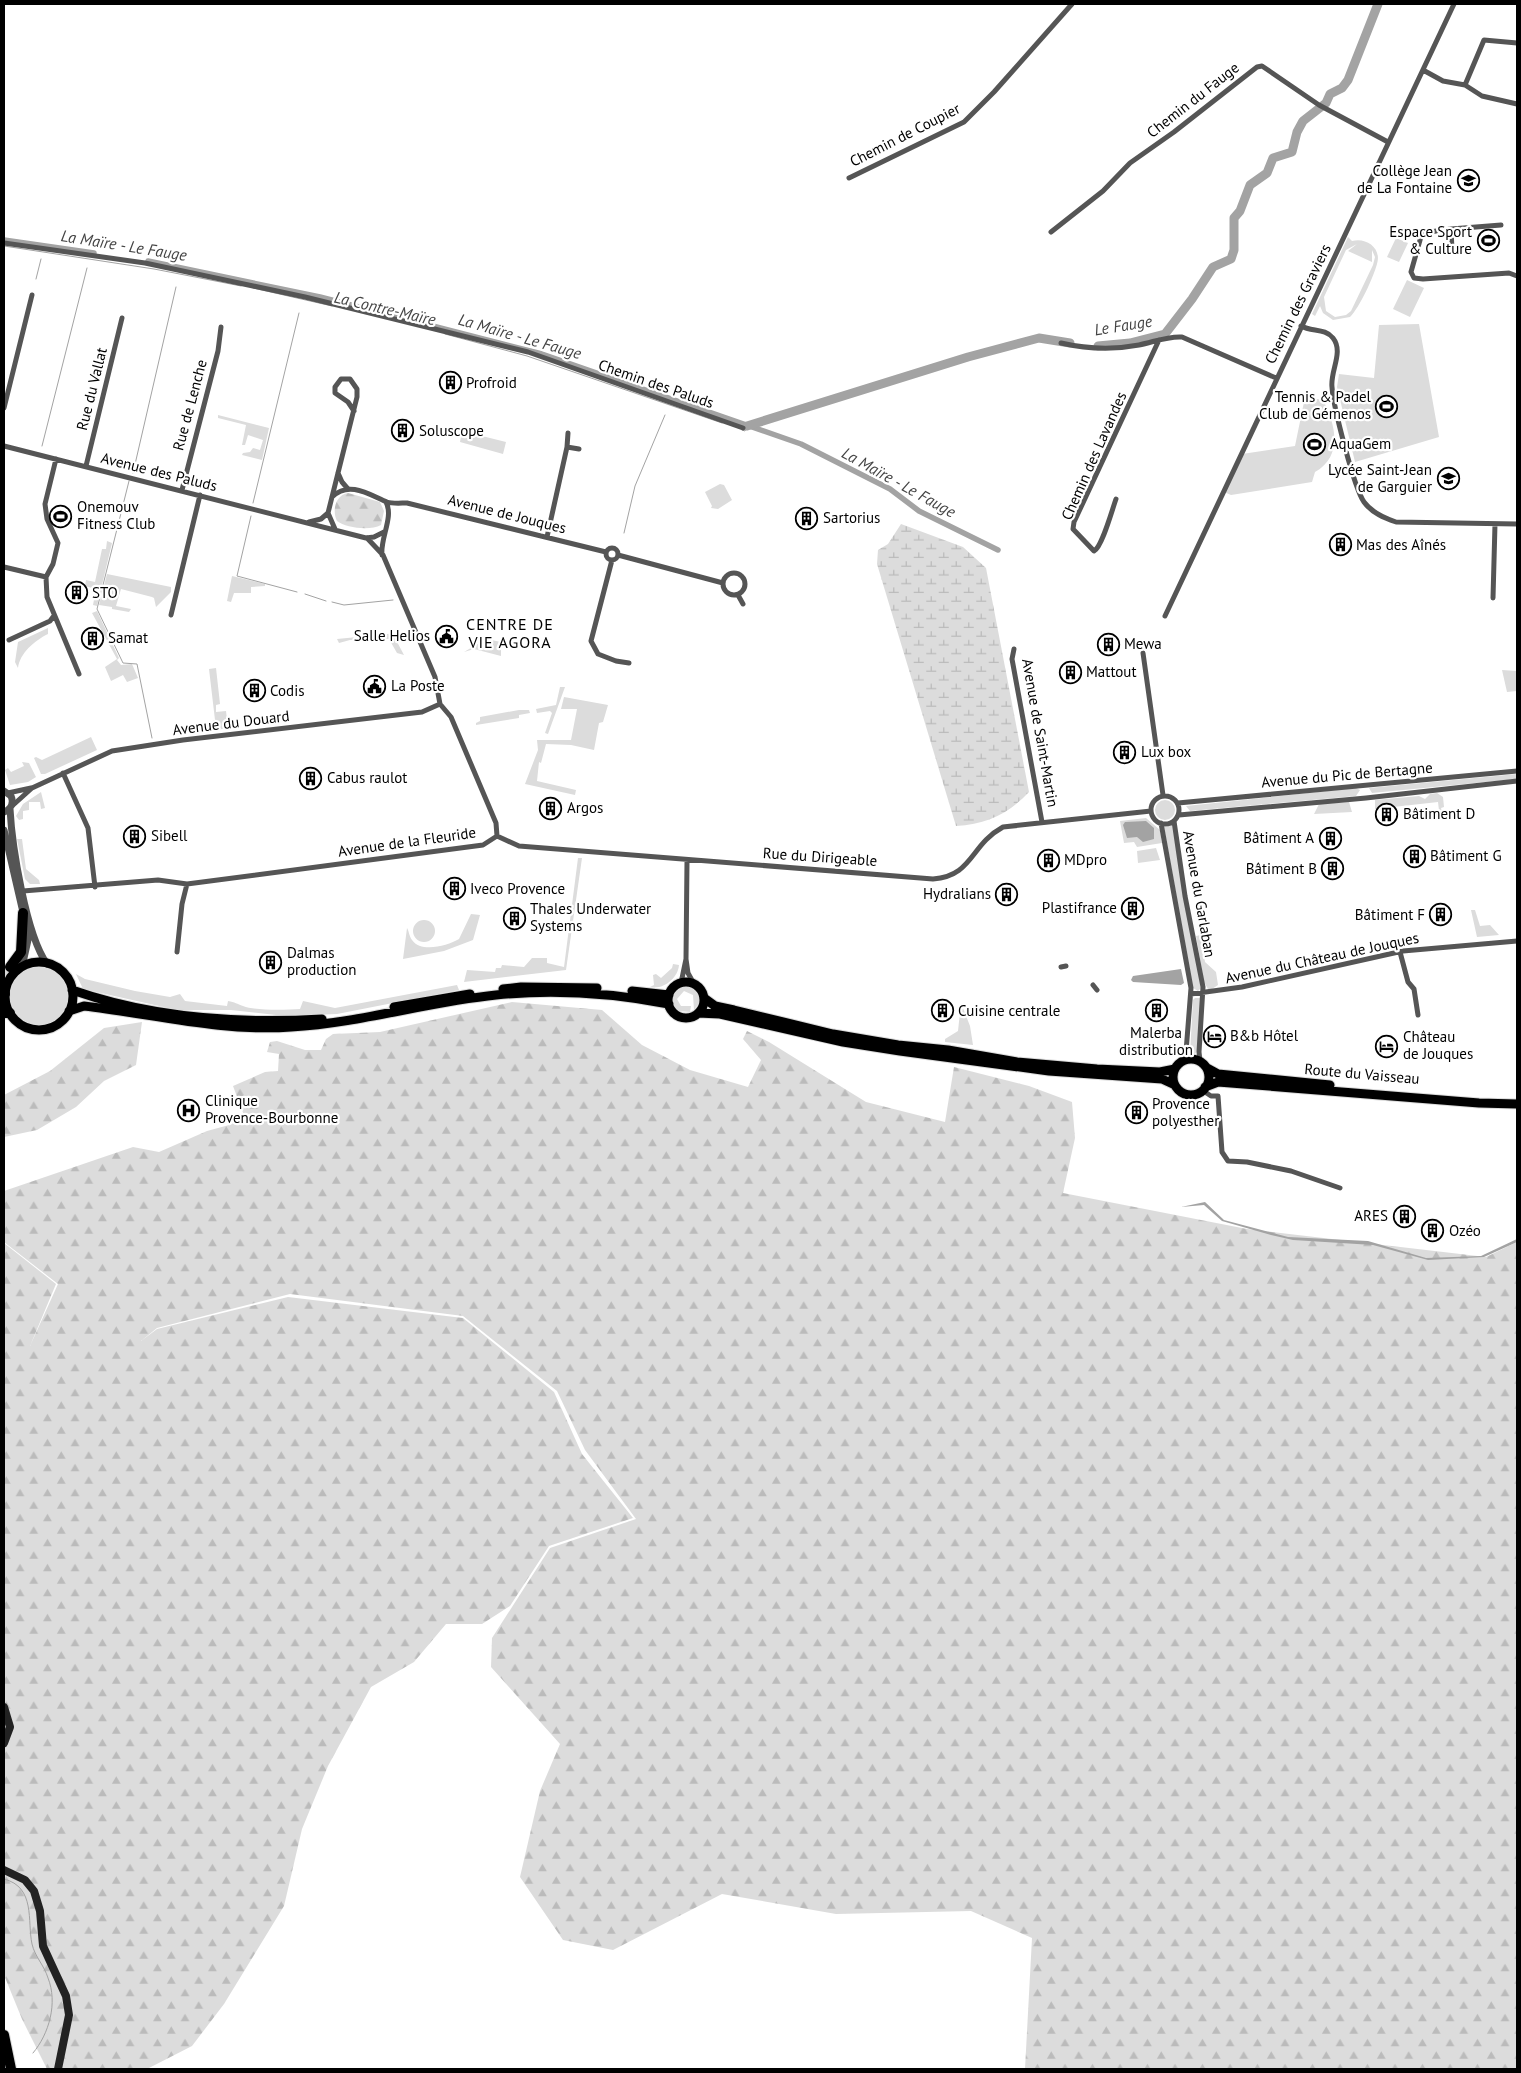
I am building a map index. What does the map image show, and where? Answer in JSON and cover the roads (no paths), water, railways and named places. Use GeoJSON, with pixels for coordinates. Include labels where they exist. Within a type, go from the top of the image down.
{"type":"FeatureCollection","features":[{"type":"Feature","properties":{"kind":"highway"},"geometry":{"type":"LineString","coordinates":[[13,971],[21,952],[23,913]]}},
{"type":"Feature","properties":{"kind":"highway"},"geometry":{"type":"LineString","coordinates":[[4,2035],[11,2069]]}},
{"type":"Feature","properties":{"kind":"main road"},"geometry":{"type":"LineString","coordinates":[[37,963],[47,964],[66,975],[72,990],[69,1011],[60,1023],[40,1030],[22,1026],[7,1013],[5,991],[13,971],[37,963]]}},
{"type":"Feature","properties":{"kind":"main road"},"geometry":{"type":"LineString","coordinates":[[698,1013],[703,1005],[704,998],[701,989],[694,984],[682,983],[674,987],[669,1000],[673,1011],[682,1017],[689,1017],[698,1013],[720,1014],[868,1046],[1009,1067],[1162,1079],[1175,1085],[1187,1094],[1204,1089],[1209,1078],[1203,1065],[1191,1059],[1160,1072],[1025,1062],[833,1034],[715,1006],[704,998]]}},
{"type":"Feature","properties":{"kind":"main road"},"geometry":{"type":"LineString","coordinates":[[72,990],[171,1014],[215,1020],[262,1021],[327,1018],[454,996],[521,987],[579,986],[669,1000]]}},
{"type":"Feature","properties":{"kind":"main road"},"geometry":{"type":"LineString","coordinates":[[69,1011],[84,1006],[215,1026],[289,1028],[366,1019],[495,995],[586,993],[669,1000]]}},
{"type":"Feature","properties":{"kind":"main road"},"geometry":{"type":"LineString","coordinates":[[1175,1085],[1173,1077],[1178,1065]]}},
{"type":"Feature","properties":{"kind":"main road","name":"Route du Vaisseau"},"geometry":{"type":"LineString","coordinates":[[1203,1065],[1218,1074],[1458,1096],[1517,1098]]}},
{"type":"Feature","properties":{"kind":"main road","name":"Route du Vaisseau"},"geometry":{"type":"LineString","coordinates":[[1204,1089],[1218,1082],[1479,1103],[1517,1104]]}},
{"type":"Feature","properties":{"kind":"main road"},"geometry":{"type":"LineString","coordinates":[[4,1707],[10,1727],[4,1743]]}},
{"type":"Feature","properties":{"kind":"main road"},"geometry":{"type":"LineString","coordinates":[[4,1870],[25,1880],[34,1891],[40,1911],[43,1946],[66,1996],[70,2014],[58,2069]]}},
{"type":"Feature","properties":{"kind":"street","name":"Chemin de Coupier"},"geometry":{"type":"LineString","coordinates":[[849,178],[964,122],[994,92],[1072,4]]}},
{"type":"Feature","properties":{"kind":"street","name":"Chemin des Graviers"},"geometry":{"type":"LineString","coordinates":[[1165,616],[1276,378],[1315,302],[1454,4]]}},
{"type":"Feature","properties":{"kind":"street"},"geometry":{"type":"LineString","coordinates":[[1465,85],[1484,40],[1517,44]]}},
{"type":"Feature","properties":{"kind":"street","name":"Chemin du Fauge"},"geometry":{"type":"LineString","coordinates":[[1051,232],[1103,191],[1130,163],[1174,132],[1257,67],[1262,66],[1321,106],[1388,142]]}},
{"type":"Feature","properties":{"kind":"street"},"geometry":{"type":"LineString","coordinates":[[1423,70],[1443,80],[1465,85],[1482,96],[1517,104]]}},
{"type":"Feature","properties":{"kind":"street"},"geometry":{"type":"LineString","coordinates":[[1501,225],[1430,230],[1422,233],[1411,272],[1414,278],[1509,273],[1517,276]]}},
{"type":"Feature","properties":{"kind":"street"},"geometry":{"type":"LineString","coordinates":[[1451,229],[1452,250]]}},
{"type":"Feature","properties":{"kind":"street","name":"Chemin des Paluds"},"geometry":{"type":"LineString","coordinates":[[4,242],[145,263],[305,297],[528,352],[743,428]]}},
{"type":"Feature","properties":{"kind":"street"},"geometry":{"type":"LineString","coordinates":[[4,408],[32,295]]}},
{"type":"Feature","properties":{"kind":"street","name":"Rue du Vallat"},"geometry":{"type":"LineString","coordinates":[[86,466],[122,318]]}},
{"type":"Feature","properties":{"kind":"street"},"geometry":{"type":"LineString","coordinates":[[1301,326],[1327,332],[1336,344],[1337,352],[1332,387],[1357,487],[1369,508],[1381,516],[1396,522],[1517,524]]}},
{"type":"Feature","properties":{"kind":"street","name":"Rue de Lenche"},"geometry":{"type":"LineString","coordinates":[[182,490],[218,351],[221,327]]}},
{"type":"Feature","properties":{"kind":"street"},"geometry":{"type":"LineString","coordinates":[[1060,343],[1094,349],[1138,345],[1171,336],[1182,337],[1276,378]]}},
{"type":"Feature","properties":{"kind":"street","name":"Chemin des Lavandes"},"geometry":{"type":"LineString","coordinates":[[1116,499],[1106,523],[1101,545],[1094,551],[1073,529],[1074,522],[1126,416],[1159,340]]}},
{"type":"Feature","properties":{"kind":"street"},"geometry":{"type":"LineString","coordinates":[[308,522],[321,519],[328,513],[354,411],[357,397],[354,383],[350,379],[340,379],[335,387],[335,393],[348,402],[354,411]]}},
{"type":"Feature","properties":{"kind":"street"},"geometry":{"type":"LineString","coordinates":[[547,537],[567,447],[568,432]]}},
{"type":"Feature","properties":{"kind":"street","name":"Avenue des Paluds"},"geometry":{"type":"LineString","coordinates":[[4,446],[366,538]]}},
{"type":"Feature","properties":{"kind":"street"},"geometry":{"type":"LineString","coordinates":[[567,447],[579,449]]}},
{"type":"Feature","properties":{"kind":"street"},"geometry":{"type":"LineString","coordinates":[[56,459],[45,510],[58,543],[53,564],[46,576],[47,597],[79,674]]}},
{"type":"Feature","properties":{"kind":"street"},"geometry":{"type":"LineString","coordinates":[[338,473],[342,482],[348,488]]}},
{"type":"Feature","properties":{"kind":"street"},"geometry":{"type":"LineString","coordinates":[[332,497],[342,489],[348,488]]}},
{"type":"Feature","properties":{"kind":"street","name":"Avenue de Jouques"},"geometry":{"type":"LineString","coordinates":[[348,488],[376,495],[386,502],[407,503],[606,552]]}},
{"type":"Feature","properties":{"kind":"street"},"geometry":{"type":"LineString","coordinates":[[171,614],[200,495]]}},
{"type":"Feature","properties":{"kind":"street"},"geometry":{"type":"LineString","coordinates":[[382,555],[384,532],[389,511],[386,502]]}},
{"type":"Feature","properties":{"kind":"street"},"geometry":{"type":"LineString","coordinates":[[389,511],[401,503]]}},
{"type":"Feature","properties":{"kind":"street"},"geometry":{"type":"LineString","coordinates":[[328,513],[335,529]]}},
{"type":"Feature","properties":{"kind":"street"},"geometry":{"type":"LineString","coordinates":[[1493,598],[1495,524]]}},
{"type":"Feature","properties":{"kind":"street"},"geometry":{"type":"LineString","coordinates":[[366,538],[374,537],[384,532]]}},
{"type":"Feature","properties":{"kind":"street"},"geometry":{"type":"LineString","coordinates":[[366,538],[382,555],[435,677],[440,704],[451,717],[496,823],[497,836]]}},
{"type":"Feature","properties":{"kind":"street"},"geometry":{"type":"LineString","coordinates":[[612,560],[607,558],[606,552],[613,548],[618,551],[618,555]]}},
{"type":"Feature","properties":{"kind":"street"},"geometry":{"type":"LineString","coordinates":[[618,555],[612,560],[591,640],[598,654],[616,661],[629,663]]}},
{"type":"Feature","properties":{"kind":"street"},"geometry":{"type":"LineString","coordinates":[[618,555],[723,582]]}},
{"type":"Feature","properties":{"kind":"street"},"geometry":{"type":"LineString","coordinates":[[4,567],[46,576]]}},
{"type":"Feature","properties":{"kind":"street"},"geometry":{"type":"LineString","coordinates":[[731,574],[742,576],[745,588],[738,595],[732,595],[726,592],[723,582],[731,574]]}},
{"type":"Feature","properties":{"kind":"street"},"geometry":{"type":"LineString","coordinates":[[738,595],[742,604]]}},
{"type":"Feature","properties":{"kind":"street"},"geometry":{"type":"LineString","coordinates":[[9,640],[50,622],[54,617]]}},
{"type":"Feature","properties":{"kind":"street","name":"Avenue de Saint-Martin"},"geometry":{"type":"LineString","coordinates":[[1014,649],[1012,659],[1042,822]]}},
{"type":"Feature","properties":{"kind":"street"},"geometry":{"type":"LineString","coordinates":[[1143,653],[1163,796]]}},
{"type":"Feature","properties":{"kind":"street","name":"Avenue du Douard"},"geometry":{"type":"LineString","coordinates":[[6,792],[32,788],[112,752],[183,740],[422,712],[440,704]]}},
{"type":"Feature","properties":{"kind":"street","name":"Avenue du Pic de Bertagne"},"geometry":{"type":"LineString","coordinates":[[1178,803],[1517,771]]}},
{"type":"Feature","properties":{"kind":"street"},"geometry":{"type":"LineString","coordinates":[[63,774],[88,828],[95,887]]}},
{"type":"Feature","properties":{"kind":"street","name":"Avenue du Pic de Bertagne"},"geometry":{"type":"LineString","coordinates":[[1179,815],[1366,798],[1517,781]]}},
{"type":"Feature","properties":{"kind":"street"},"geometry":{"type":"LineString","coordinates":[[1364,786],[1366,798]]}},
{"type":"Feature","properties":{"kind":"street","name":"Avenue du Douard"},"geometry":{"type":"LineString","coordinates":[[8,809],[32,788]]}},
{"type":"Feature","properties":{"kind":"street"},"geometry":{"type":"LineString","coordinates":[[6,792],[12,799],[8,809],[34,939],[47,964]]}},
{"type":"Feature","properties":{"kind":"street"},"geometry":{"type":"LineString","coordinates":[[1163,796],[1174,798],[1178,803],[1179,815],[1174,821],[1161,823],[1154,819],[1151,811],[1154,801],[1163,796]]}},
{"type":"Feature","properties":{"kind":"street"},"geometry":{"type":"LineString","coordinates":[[1042,822],[1151,811]]}},
{"type":"Feature","properties":{"kind":"street","name":"Avenue du Garlaban"},"geometry":{"type":"LineString","coordinates":[[1174,821],[1204,994],[1199,1052],[1203,1065]]}},
{"type":"Feature","properties":{"kind":"street","name":"Rue du Dirigeable"},"geometry":{"type":"LineString","coordinates":[[687,861],[933,878],[951,876],[965,866],[989,835],[1003,827],[1042,822]]}},
{"type":"Feature","properties":{"kind":"street","name":"Avenue du Garlaban"},"geometry":{"type":"LineString","coordinates":[[1161,823],[1191,994],[1186,1052],[1178,1065]]}},
{"type":"Feature","properties":{"kind":"street"},"geometry":{"type":"LineString","coordinates":[[4,830],[23,913]]}},
{"type":"Feature","properties":{"kind":"street","name":"Avenue de la Fleuride"},"geometry":{"type":"LineString","coordinates":[[23,891],[95,887],[158,880],[187,884],[483,845],[497,836],[519,846],[687,861]]}},
{"type":"Feature","properties":{"kind":"street"},"geometry":{"type":"LineString","coordinates":[[687,861],[686,959],[688,973],[694,984]]}},
{"type":"Feature","properties":{"kind":"street"},"geometry":{"type":"LineString","coordinates":[[177,952],[182,904],[187,884]]}},
{"type":"Feature","properties":{"kind":"street","name":"Avenue du Château de Jouques"},"geometry":{"type":"LineString","coordinates":[[1191,994],[1204,994],[1242,988],[1400,952],[1517,940]]}},
{"type":"Feature","properties":{"kind":"street"},"geometry":{"type":"LineString","coordinates":[[1400,952],[1408,982],[1414,989],[1418,1015]]}},
{"type":"Feature","properties":{"kind":"street"},"geometry":{"type":"LineString","coordinates":[[682,983],[686,959]]}},
{"type":"Feature","properties":{"kind":"street"},"geometry":{"type":"LineString","coordinates":[[1204,1089],[1211,1096],[1218,1096],[1222,1152],[1228,1161],[1247,1162],[1291,1171],[1340,1188]]}},
{"type":"Feature","properties":{"kind":"waterway","name":"Le Fauge"},"geometry":{"type":"LineString","coordinates":[[1098,346],[1130,343],[1165,334],[1192,299],[1213,267],[1231,259],[1234,250],[1234,218],[1240,211],[1250,185],[1267,173],[1273,158],[1292,152],[1297,132],[1303,121],[1326,103],[1330,94],[1342,88],[1348,80],[1378,4]]}},
{"type":"Feature","properties":{"kind":"waterway","name":"La Maïre - Le Fauge"},"geometry":{"type":"LineString","coordinates":[[4,240],[94,253]]}},
{"type":"Feature","properties":{"kind":"waterway","name":"La Contre-Maïre"},"geometry":{"type":"LineString","coordinates":[[4,246],[154,269],[241,286]]}},
{"type":"Feature","properties":{"kind":"waterway"},"geometry":{"type":"LineString","coordinates":[[36,279],[41,259]]}},
{"type":"Feature","properties":{"kind":"waterway","name":"La Maïre - Le Fauge"},"geometry":{"type":"LineString","coordinates":[[148,261],[320,297],[542,354],[801,444],[890,489],[919,511],[998,550]]}},
{"type":"Feature","properties":{"kind":"waterway"},"geometry":{"type":"LineString","coordinates":[[42,446],[87,268]]}},
{"type":"Feature","properties":{"kind":"waterway"},"geometry":{"type":"LineString","coordinates":[[133,473],[176,287]]}},
{"type":"Feature","properties":{"kind":"waterway","name":"La Contre-Maïre"},"geometry":{"type":"LineString","coordinates":[[253,288],[332,306]]}},
{"type":"Feature","properties":{"kind":"waterway"},"geometry":{"type":"LineString","coordinates":[[253,503],[299,313]]}},
{"type":"Feature","properties":{"kind":"waterway","name":"La Contre-Maïre"},"geometry":{"type":"LineString","coordinates":[[445,334],[527,356],[722,423]]}},
{"type":"Feature","properties":{"kind":"waterway","name":"Le Fauge"},"geometry":{"type":"LineString","coordinates":[[747,426],[968,357],[1039,338],[1070,343]]}},
{"type":"Feature","properties":{"kind":"waterway"},"geometry":{"type":"LineString","coordinates":[[624,533],[635,486],[665,415]]}},
{"type":"Feature","properties":{"kind":"waterway","name":"La Contre-Maïre"},"geometry":{"type":"LineString","coordinates":[[742,430],[745,431],[747,426]]}},
{"type":"Feature","properties":{"kind":"waterway"},"geometry":{"type":"LineString","coordinates":[[129,481],[97,609],[123,663],[137,664],[152,738]]}},
{"type":"Feature","properties":{"kind":"waterway"},"geometry":{"type":"LineString","coordinates":[[251,516],[237,576],[297,592]]}},
{"type":"Feature","properties":{"kind":"waterway"},"geometry":{"type":"LineString","coordinates":[[305,594],[326,601]]}},
{"type":"Feature","properties":{"kind":"waterway"},"geometry":{"type":"LineString","coordinates":[[332,602],[344,605],[393,600]]}},
{"type":"Feature","properties":{"kind":"waterway"},"geometry":{"type":"LineString","coordinates":[[4,1879],[14,1883],[26,1897],[32,1944],[51,1988],[52,2008],[50,2018],[44,2037],[33,2053]]}},
{"type":"Feature","properties":{"kind":"tunnel"},"geometry":{"type":"LineString","coordinates":[[4,974],[10,967]]}},
{"type":"Feature","properties":{"kind":"place","name":"Collège Jean de La Fontaine"},"geometry":{"type":"Point","coordinates":[1468,180]}},
{"type":"Feature","properties":{"kind":"place","name":"Espace Sport & Culture"},"geometry":{"type":"Point","coordinates":[1488,241]}},
{"type":"Feature","properties":{"kind":"place","name":"Profroid"},"geometry":{"type":"Point","coordinates":[450,383]}},
{"type":"Feature","properties":{"kind":"place","name":"Tennis & Padel Club de Gémenos"},"geometry":{"type":"Point","coordinates":[1387,406]}},
{"type":"Feature","properties":{"kind":"place","name":"Soluscope"},"geometry":{"type":"Point","coordinates":[403,431]}},
{"type":"Feature","properties":{"kind":"place","name":"AquaGem"},"geometry":{"type":"Point","coordinates":[1314,444]}},
{"type":"Feature","properties":{"kind":"place","name":"Lycée Saint-Jean de Garguier"},"geometry":{"type":"Point","coordinates":[1448,479]}},
{"type":"Feature","properties":{"kind":"place","name":"Onemouv Fitness Club"},"geometry":{"type":"Point","coordinates":[61,516]}},
{"type":"Feature","properties":{"kind":"place","name":"Sartorius"},"geometry":{"type":"Point","coordinates":[807,518]}},
{"type":"Feature","properties":{"kind":"place","name":"Mas des Aînés"},"geometry":{"type":"Point","coordinates":[1340,545]}},
{"type":"Feature","properties":{"kind":"place","name":"STO"},"geometry":{"type":"Point","coordinates":[76,593]}},
{"type":"Feature","properties":{"kind":"place","name":"Salle Helios"},"geometry":{"type":"Point","coordinates":[446,636]}},
{"type":"Feature","properties":{"kind":"place","name":"Samat"},"geometry":{"type":"Point","coordinates":[92,638]}},
{"type":"Feature","properties":{"kind":"place","name":"Mewa"},"geometry":{"type":"Point","coordinates":[1108,644]}},
{"type":"Feature","properties":{"kind":"place","name":"Mattout"},"geometry":{"type":"Point","coordinates":[1070,672]}},
{"type":"Feature","properties":{"kind":"place","name":"La Poste"},"geometry":{"type":"Point","coordinates":[375,686]}},
{"type":"Feature","properties":{"kind":"place","name":"Codis"},"geometry":{"type":"Point","coordinates":[254,691]}},
{"type":"Feature","properties":{"kind":"place","name":"Lux box"},"geometry":{"type":"Point","coordinates":[1125,752]}},
{"type":"Feature","properties":{"kind":"place","name":"Cabus raulot"},"geometry":{"type":"Point","coordinates":[311,778]}},
{"type":"Feature","properties":{"kind":"place","name":"Argos"},"geometry":{"type":"Point","coordinates":[551,808]}},
{"type":"Feature","properties":{"kind":"place","name":"Bâtiment D"},"geometry":{"type":"Point","coordinates":[1387,814]}},
{"type":"Feature","properties":{"kind":"place","name":"Sibell"},"geometry":{"type":"Point","coordinates":[135,836]}},
{"type":"Feature","properties":{"kind":"place","name":"Bâtiment A"},"geometry":{"type":"Point","coordinates":[1330,838]}},
{"type":"Feature","properties":{"kind":"place","name":"Bâtiment G"},"geometry":{"type":"Point","coordinates":[1414,856]}},
{"type":"Feature","properties":{"kind":"place","name":"MDpro"},"geometry":{"type":"Point","coordinates":[1048,860]}},
{"type":"Feature","properties":{"kind":"place","name":"Bâtiment B"},"geometry":{"type":"Point","coordinates":[1333,869]}},
{"type":"Feature","properties":{"kind":"place","name":"Iveco Provence"},"geometry":{"type":"Point","coordinates":[454,889]}},
{"type":"Feature","properties":{"kind":"place","name":"Hydralians"},"geometry":{"type":"Point","coordinates":[1007,894]}},
{"type":"Feature","properties":{"kind":"place","name":"Plastifrance"},"geometry":{"type":"Point","coordinates":[1133,908]}},
{"type":"Feature","properties":{"kind":"place","name":"Bâtiment F"},"geometry":{"type":"Point","coordinates":[1441,915]}},
{"type":"Feature","properties":{"kind":"place","name":"Thales Underwater Systems"},"geometry":{"type":"Point","coordinates":[514,918]}},
{"type":"Feature","properties":{"kind":"place","name":"Dalmas production"},"geometry":{"type":"Point","coordinates":[271,962]}},
{"type":"Feature","properties":{"kind":"place","name":"Malerba distribution"},"geometry":{"type":"Point","coordinates":[1156,1010]}},
{"type":"Feature","properties":{"kind":"place","name":"Cuisine centrale"},"geometry":{"type":"Point","coordinates":[942,1011]}},
{"type":"Feature","properties":{"kind":"place","name":"B&b Hôtel"},"geometry":{"type":"Point","coordinates":[1214,1036]}},
{"type":"Feature","properties":{"kind":"place","name":"Château de Jouques"},"geometry":{"type":"Point","coordinates":[1387,1046]}},
{"type":"Feature","properties":{"kind":"place","name":"Clinique Provence-Bourbonne"},"geometry":{"type":"Point","coordinates":[189,1110]}},
{"type":"Feature","properties":{"kind":"place","name":"Provence polyesther"},"geometry":{"type":"Point","coordinates":[1136,1113]}},
{"type":"Feature","properties":{"kind":"place","name":"ARES"},"geometry":{"type":"Point","coordinates":[1404,1216]}},
{"type":"Feature","properties":{"kind":"place","name":"Ozéo"},"geometry":{"type":"Point","coordinates":[1433,1231]}},
{"type":"Feature","properties":{"kind":"district","name":"CENTRE DE VIE AGORA"},"geometry":{"type":"Point","coordinates":[510,633]}}]}
